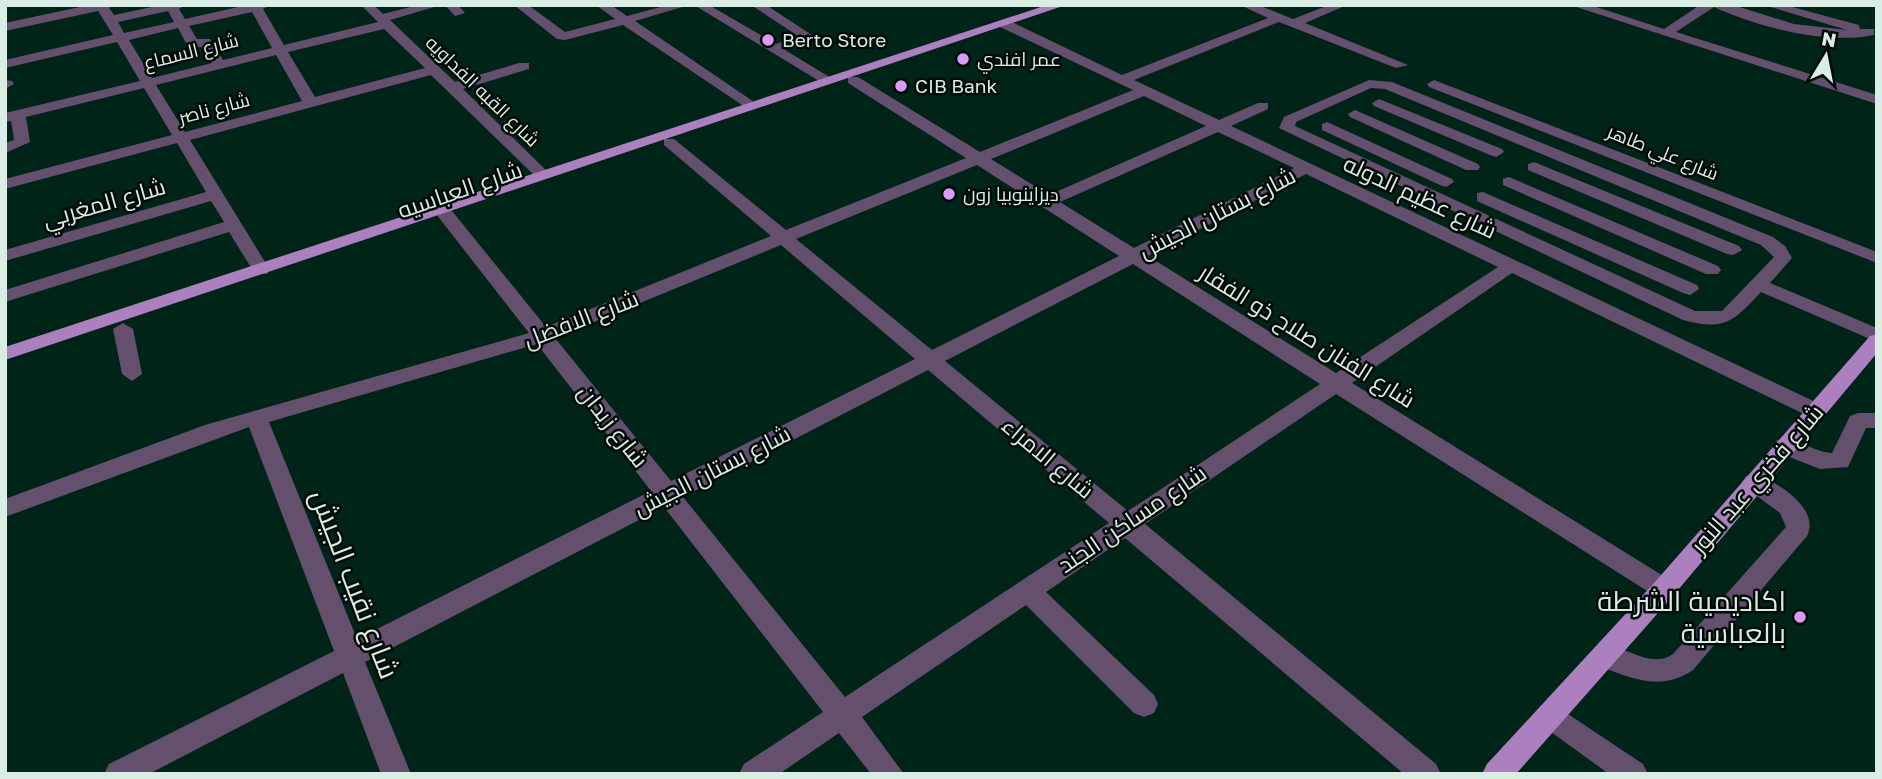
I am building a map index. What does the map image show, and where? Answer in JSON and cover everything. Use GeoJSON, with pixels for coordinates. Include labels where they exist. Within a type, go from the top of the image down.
{"type":"FeatureCollection","features":[{"type":"Feature","properties":{"kind":"main road","name":"شارع العباسيه"},"geometry":{"type":"LineString","coordinates":[[5,354],[261,270],[669,142],[853,80],[1050,7]]}},
{"type":"Feature","properties":{"kind":"main road","name":"شارع العباسيه"},"geometry":{"type":"LineString","coordinates":[[5,369],[445,214],[543,175],[928,51]]}},
{"type":"Feature","properties":{"kind":"main road","name":"شارع فخري عبد النور"},"geometry":{"type":"LineString","coordinates":[[1497,774],[1664,589],[1877,338]]}},
{"type":"Feature","properties":{"kind":"street","name":"شارع القبه الفداويه"},"geometry":{"type":"LineString","coordinates":[[367,5],[543,175]]}},
{"type":"Feature","properties":{"kind":"street","name":"شارع السماع"},"geometry":{"type":"LineString","coordinates":[[11,117],[279,49],[435,5]]}},
{"type":"Feature","properties":{"kind":"street"},"geometry":{"type":"LineString","coordinates":[[523,8],[546,5]]}},
{"type":"Feature","properties":{"kind":"street"},"geometry":{"type":"LineString","coordinates":[[602,5],[753,106]]}},
{"type":"Feature","properties":{"kind":"street"},"geometry":{"type":"LineString","coordinates":[[523,8],[565,37],[683,5]]}},
{"type":"Feature","properties":{"kind":"street"},"geometry":{"type":"LineString","coordinates":[[700,5],[829,81]]}},
{"type":"Feature","properties":{"kind":"street"},"geometry":{"type":"LineString","coordinates":[[757,5],[808,37],[775,49]]}},
{"type":"Feature","properties":{"kind":"street"},"geometry":{"type":"LineString","coordinates":[[1247,5],[1401,65]]}},
{"type":"Feature","properties":{"kind":"street"},"geometry":{"type":"LineString","coordinates":[[1294,23],[1341,5]]}},
{"type":"Feature","properties":{"kind":"street"},"geometry":{"type":"LineString","coordinates":[[1576,5],[1877,100]]}},
{"type":"Feature","properties":{"kind":"street"},"geometry":{"type":"LineString","coordinates":[[1666,33],[1709,5]]}},
{"type":"Feature","properties":{"kind":"street"},"geometry":{"type":"LineString","coordinates":[[1719,5],[1818,34],[1843,36],[1873,33]]}},
{"type":"Feature","properties":{"kind":"street"},"geometry":{"type":"LineString","coordinates":[[1770,5],[1873,33]]}},
{"type":"Feature","properties":{"kind":"street"},"geometry":{"type":"LineString","coordinates":[[11,23],[105,9],[174,6],[193,44],[205,42],[219,64]]}},
{"type":"Feature","properties":{"kind":"street"},"geometry":{"type":"LineString","coordinates":[[5,64],[258,6],[310,102]]}},
{"type":"Feature","properties":{"kind":"street"},"geometry":{"type":"LineString","coordinates":[[714,13],[733,8]]}},
{"type":"Feature","properties":{"kind":"street"},"geometry":{"type":"LineString","coordinates":[[105,9],[261,270]]}},
{"type":"Feature","properties":{"kind":"street"},"geometry":{"type":"LineString","coordinates":[[1121,80],[1279,18]]}},
{"type":"Feature","properties":{"kind":"street","name":"شارع عظيم الدوله"},"geometry":{"type":"LineString","coordinates":[[1004,24],[1816,411]]}},
{"type":"Feature","properties":{"kind":"street"},"geometry":{"type":"LineString","coordinates":[[453,88],[524,66]]}},
{"type":"Feature","properties":{"kind":"street","name":"شارع ناصر"},"geometry":{"type":"LineString","coordinates":[[5,184],[434,70]]}},
{"type":"Feature","properties":{"kind":"street","name":"شارع الفنان صلاح ذو الفقار"},"geometry":{"type":"LineString","coordinates":[[853,80],[1664,589]]}},
{"type":"Feature","properties":{"kind":"street"},"geometry":{"type":"LineString","coordinates":[[1369,84],[1382,84],[1751,234],[1774,246],[1783,255],[1723,318],[1699,318],[1304,138],[1287,128],[1289,120],[1369,84]]}},
{"type":"Feature","properties":{"kind":"street","name":"شارع علي طاهر"},"geometry":{"type":"LineString","coordinates":[[1434,84],[1877,258]]}},
{"type":"Feature","properties":{"kind":"street","name":"شارع الافضل"},"geometry":{"type":"LineString","coordinates":[[5,508],[191,437],[542,336],[1144,91]]}},
{"type":"Feature","properties":{"kind":"street"},"geometry":{"type":"LineString","coordinates":[[1304,138],[1403,92]]}},
{"type":"Feature","properties":{"kind":"street"},"geometry":{"type":"LineString","coordinates":[[1379,103],[1496,152]]}},
{"type":"Feature","properties":{"kind":"street"},"geometry":{"type":"LineString","coordinates":[[1047,202],[1263,106]]}},
{"type":"Feature","properties":{"kind":"street"},"geometry":{"type":"LineString","coordinates":[[1355,114],[1472,167]]}},
{"type":"Feature","properties":{"kind":"street"},"geometry":{"type":"LineString","coordinates":[[5,148],[22,142],[11,117]]}},
{"type":"Feature","properties":{"kind":"street"},"geometry":{"type":"LineString","coordinates":[[1327,127],[1446,182]]}},
{"type":"Feature","properties":{"kind":"street"},"geometry":{"type":"LineString","coordinates":[[1425,194],[1519,139]]}},
{"type":"Feature","properties":{"kind":"street","name":"شارع الامراء"},"geometry":{"type":"LineString","coordinates":[[669,142],[1426,774]]}},
{"type":"Feature","properties":{"kind":"street"},"geometry":{"type":"LineString","coordinates":[[1433,229],[1460,210],[1556,155]]}},
{"type":"Feature","properties":{"kind":"street"},"geometry":{"type":"LineString","coordinates":[[1534,167],[1733,250]]}},
{"type":"Feature","properties":{"kind":"street","name":"شارع بستان الجيش"},"geometry":{"type":"LineString","coordinates":[[119,774],[1306,168]]}},
{"type":"Feature","properties":{"kind":"street"},"geometry":{"type":"LineString","coordinates":[[1509,181],[1712,270]]}},
{"type":"Feature","properties":{"kind":"street","name":"شارع المغربي"},"geometry":{"type":"LineString","coordinates":[[5,256],[215,195]]}},
{"type":"Feature","properties":{"kind":"street"},"geometry":{"type":"LineString","coordinates":[[1483,197],[1690,289]]}},
{"type":"Feature","properties":{"kind":"street","name":"شارع زيدان"},"geometry":{"type":"LineString","coordinates":[[445,214],[889,774]]}},
{"type":"Feature","properties":{"kind":"street"},"geometry":{"type":"LineString","coordinates":[[5,296],[233,225]]}},
{"type":"Feature","properties":{"kind":"street"},"geometry":{"type":"LineString","coordinates":[[1670,307],[1751,234]]}},
{"type":"Feature","properties":{"kind":"street"},"geometry":{"type":"LineString","coordinates":[[46,244],[52,281]]}},
{"type":"Feature","properties":{"kind":"street","name":"شارع مساكن الجند"},"geometry":{"type":"LineString","coordinates":[[754,774],[1511,266]]}},
{"type":"Feature","properties":{"kind":"street"},"geometry":{"type":"LineString","coordinates":[[1762,280],[1877,321]]}},
{"type":"Feature","properties":{"kind":"street"},"geometry":{"type":"LineString","coordinates":[[1762,280],[1877,338]]}},
{"type":"Feature","properties":{"kind":"street"},"geometry":{"type":"LineString","coordinates":[[123,329],[132,374]]}},
{"type":"Feature","properties":{"kind":"street","name":"شارع نقيب الجيش"},"geometry":{"type":"LineString","coordinates":[[256,417],[396,774]]}},
{"type":"Feature","properties":{"kind":"street"},"geometry":{"type":"LineString","coordinates":[[1785,446],[1820,461],[1840,461],[1858,421],[1877,420]]}},
{"type":"Feature","properties":{"kind":"street"},"geometry":{"type":"LineString","coordinates":[[1604,656],[1653,672],[1676,669],[1684,662],[1798,529],[1797,517],[1790,508],[1754,482]]}},
{"type":"Feature","properties":{"kind":"street"},"geometry":{"type":"LineString","coordinates":[[1027,590],[1144,704]]}},
{"type":"Feature","properties":{"kind":"street"},"geometry":{"type":"LineString","coordinates":[[1550,715],[1633,774]]}},
{"type":"Feature","properties":{"kind":"place","name":"Berto Store"},"geometry":{"type":"Point","coordinates":[768,40]}},
{"type":"Feature","properties":{"kind":"place","name":"عمر افندي"},"geometry":{"type":"Point","coordinates":[963,59]}},
{"type":"Feature","properties":{"kind":"place","name":"CIB Bank"},"geometry":{"type":"Point","coordinates":[901,86]}},
{"type":"Feature","properties":{"kind":"place","name":"ديزاينوبيا زون"},"geometry":{"type":"Point","coordinates":[949,194]}},
{"type":"Feature","properties":{"kind":"place","name":"اكاديمية الشرطة بالعباسية"},"geometry":{"type":"Point","coordinates":[1800,617]}}]}
